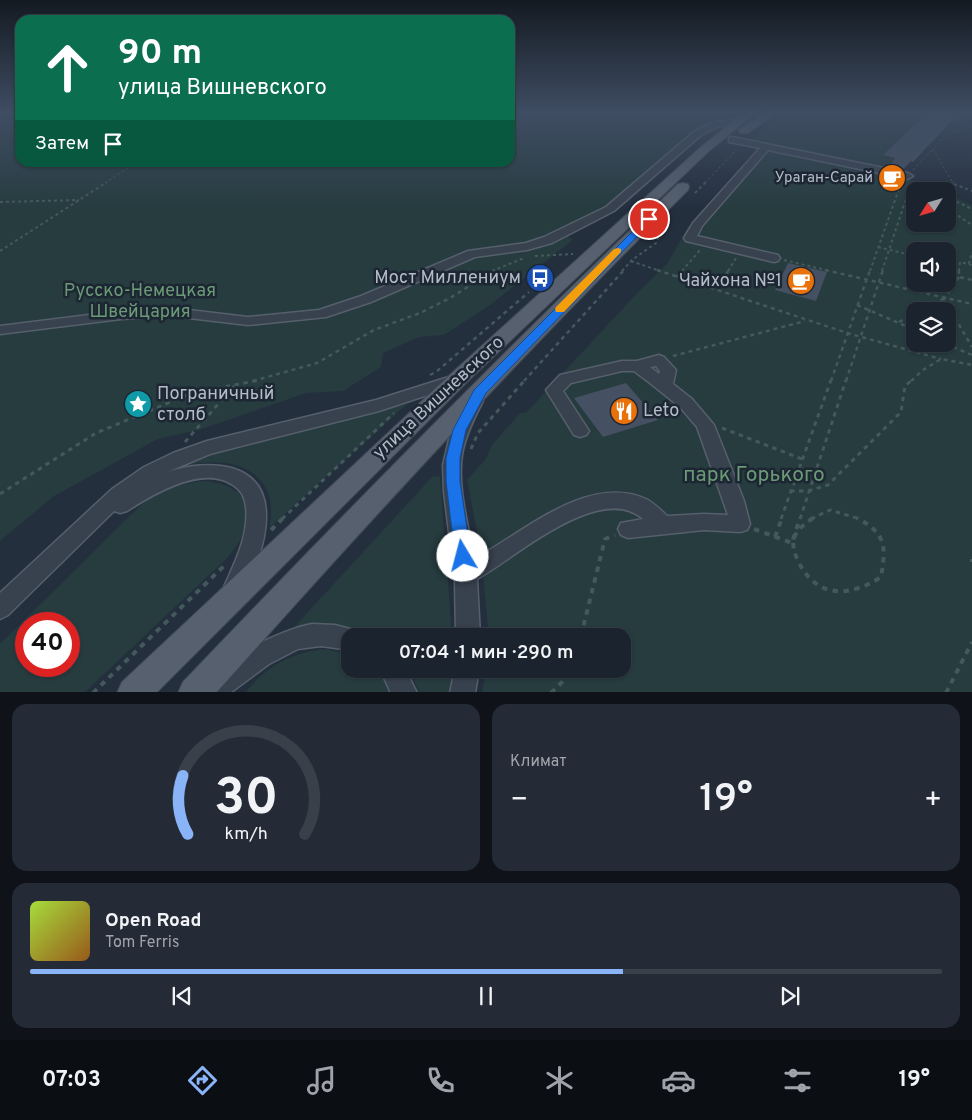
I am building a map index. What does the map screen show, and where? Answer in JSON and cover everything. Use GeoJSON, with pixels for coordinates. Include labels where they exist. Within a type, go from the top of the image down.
{"type":"FeatureCollection","features":[{"type":"Feature","properties":{"kind":"main road","name":"улица Вишневского"},"geometry":{"type":"LineString","coordinates":[[133,692],[460,378],[706,148],[715,144]]}},
{"type":"Feature","properties":{"kind":"main road","name":"улица Вишневского"},"geometry":{"type":"LineString","coordinates":[[194,692],[346,527],[632,236],[727,144]]}},
{"type":"Feature","properties":{"kind":"street"},"geometry":{"type":"LineString","coordinates":[[0,330],[121,315],[172,312],[248,321],[321,314],[366,299],[472,254],[527,246],[548,240],[610,209],[685,144]]}},
{"type":"Feature","properties":{"kind":"street"},"geometry":{"type":"LineString","coordinates":[[762,144],[832,159],[910,179]]}},
{"type":"Feature","properties":{"kind":"street"},"geometry":{"type":"LineString","coordinates":[[766,146],[692,230],[690,238],[774,258]]}},
{"type":"Feature","properties":{"kind":"street"},"geometry":{"type":"LineString","coordinates":[[580,431],[554,390],[566,379],[622,366],[637,366],[659,360],[668,370],[664,386]]}},
{"type":"Feature","properties":{"kind":"street"},"geometry":{"type":"LineString","coordinates":[[628,529],[704,522],[740,524],[734,501],[705,425],[686,403],[637,366]]}},
{"type":"Feature","properties":{"kind":"street"},"geometry":{"type":"LineString","coordinates":[[0,608],[119,494],[151,472],[179,458],[245,438],[379,405],[460,378]]}},
{"type":"Feature","properties":{"kind":"street"},"geometry":{"type":"LineString","coordinates":[[468,628],[466,574],[453,481],[453,458],[460,430],[481,390]]}},
{"type":"Feature","properties":{"kind":"street"},"geometry":{"type":"LineString","coordinates":[[63,549],[115,509],[151,487],[174,478],[208,470],[223,472],[239,478],[251,489],[256,505],[256,522],[251,547],[231,596]]}},
{"type":"Feature","properties":{"kind":"street"},"geometry":{"type":"LineString","coordinates":[[466,574],[580,507],[613,500],[640,506],[663,525]]}},
{"type":"Feature","properties":{"kind":"street"},"geometry":{"type":"LineString","coordinates":[[209,692],[264,653],[289,641],[310,635],[341,638]]}},
{"type":"Feature","properties":{"kind":"street"},"geometry":{"type":"LineString","coordinates":[[397,678],[405,692]]}},
{"type":"Feature","properties":{"kind":"street"},"geometry":{"type":"LineString","coordinates":[[462,692],[465,678]]}},
{"type":"Feature","properties":{"kind":"path"},"geometry":{"type":"LineString","coordinates":[[691,197],[730,144]]}},
{"type":"Feature","properties":{"kind":"path"},"geometry":{"type":"LineString","coordinates":[[792,543],[804,523],[830,510],[844,513],[867,524],[882,539],[885,552],[881,577],[870,586],[856,592],[835,591],[815,586],[803,575],[793,551],[792,543],[889,250],[910,179],[937,144]]}},
{"type":"Feature","properties":{"kind":"path"},"geometry":{"type":"LineString","coordinates":[[933,149],[953,182]]}},
{"type":"Feature","properties":{"kind":"path"},"geometry":{"type":"LineString","coordinates":[[0,251],[130,167]]}},
{"type":"Feature","properties":{"kind":"path"},"geometry":{"type":"LineString","coordinates":[[775,537],[902,180],[910,179],[913,182]]}},
{"type":"Feature","properties":{"kind":"path"},"geometry":{"type":"LineString","coordinates":[[956,185],[972,191]]}},
{"type":"Feature","properties":{"kind":"path"},"geometry":{"type":"LineString","coordinates":[[0,202],[81,200]]}},
{"type":"Feature","properties":{"kind":"path"},"geometry":{"type":"LineString","coordinates":[[956,201],[972,209]]}},
{"type":"Feature","properties":{"kind":"path"},"geometry":{"type":"LineString","coordinates":[[956,214],[972,224]]}},
{"type":"Feature","properties":{"kind":"path"},"geometry":{"type":"LineString","coordinates":[[471,450],[478,433],[630,261],[656,243],[664,225],[671,218]]}},
{"type":"Feature","properties":{"kind":"path"},"geometry":{"type":"LineString","coordinates":[[676,277],[706,242]]}},
{"type":"Feature","properties":{"kind":"path"},"geometry":{"type":"LineString","coordinates":[[878,247],[906,254]]}},
{"type":"Feature","properties":{"kind":"path"},"geometry":{"type":"LineString","coordinates":[[726,274],[740,250]]}},
{"type":"Feature","properties":{"kind":"path"},"geometry":{"type":"LineString","coordinates":[[938,302],[944,299],[959,277],[960,262],[971,265],[972,252]]}},
{"type":"Feature","properties":{"kind":"path"},"geometry":{"type":"LineString","coordinates":[[0,494],[96,433],[192,393],[269,378],[317,363],[374,330],[420,313],[450,298],[485,274],[513,261],[535,256],[573,254]]}},
{"type":"Feature","properties":{"kind":"path"},"geometry":{"type":"LineString","coordinates":[[774,258],[972,304]]}},
{"type":"Feature","properties":{"kind":"path"},"geometry":{"type":"LineString","coordinates":[[630,261],[860,337],[940,359],[972,365]]}},
{"type":"Feature","properties":{"kind":"path"},"geometry":{"type":"LineString","coordinates":[[956,265],[960,266]]}},
{"type":"Feature","properties":{"kind":"path"},"geometry":{"type":"LineString","coordinates":[[959,277],[972,280]]}},
{"type":"Feature","properties":{"kind":"path"},"geometry":{"type":"LineString","coordinates":[[944,299],[972,347]]}},
{"type":"Feature","properties":{"kind":"path"},"geometry":{"type":"LineString","coordinates":[[857,305],[906,326]]}},
{"type":"Feature","properties":{"kind":"path"},"geometry":{"type":"LineString","coordinates":[[898,322],[906,318]]}},
{"type":"Feature","properties":{"kind":"path"},"geometry":{"type":"LineString","coordinates":[[659,360],[807,320]]}},
{"type":"Feature","properties":{"kind":"path"},"geometry":{"type":"LineString","coordinates":[[956,348],[972,355]]}},
{"type":"Feature","properties":{"kind":"path"},"geometry":{"type":"LineString","coordinates":[[790,491],[808,491],[828,485],[901,412],[905,386],[923,370],[940,359]]}},
{"type":"Feature","properties":{"kind":"path"},"geometry":{"type":"LineString","coordinates":[[183,444],[235,385]]}},
{"type":"Feature","properties":{"kind":"path"},"geometry":{"type":"LineString","coordinates":[[266,535],[394,412]]}},
{"type":"Feature","properties":{"kind":"path"},"geometry":{"type":"LineString","coordinates":[[700,419],[802,459]]}},
{"type":"Feature","properties":{"kind":"path"},"geometry":{"type":"LineString","coordinates":[[740,524],[792,543]]}},
{"type":"Feature","properties":{"kind":"path"},"geometry":{"type":"LineString","coordinates":[[583,628],[605,538],[628,529]]}},
{"type":"Feature","properties":{"kind":"path"},"geometry":{"type":"LineString","coordinates":[[93,692],[226,564]]}},
{"type":"Feature","properties":{"kind":"path"},"geometry":{"type":"LineString","coordinates":[[946,692],[972,642]]}},
{"type":"Feature","properties":{"kind":"path"},"geometry":{"type":"LineString","coordinates":[[551,692],[566,678]]}},
{"type":"Feature","properties":{"kind":"green space","name":"Русско-Немецкая Швейцария"},"geometry":{"type":"Polygon","coordinates":[[[0,144],[15,144],[15,167],[515,167],[515,144],[687,144],[607,208],[561,231],[573,240],[490,305],[444,335],[419,337],[383,353],[381,367],[343,391],[306,393],[202,429],[158,439],[54,496],[0,541],[0,144]]]}},
{"type":"Feature","properties":{"kind":"green space"},"geometry":{"type":"Polygon","coordinates":[[[766,144],[928,144],[901,172],[766,144]]]}},
{"type":"Feature","properties":{"kind":"green space","name":"парк Горького"},"geometry":{"type":"Polygon","coordinates":[[[767,151],[918,182],[906,182],[906,232],[956,232],[956,198],[972,205],[972,692],[482,692],[485,678],[631,678],[631,628],[488,628],[480,547],[467,480],[485,460],[492,445],[520,413],[526,413],[639,291],[667,264],[688,227],[715,205],[767,151]]]}},
{"type":"Feature","properties":{"kind":"green space"},"geometry":{"type":"Polygon","coordinates":[[[407,404],[269,528],[271,511],[269,496],[264,485],[256,475],[245,468],[216,462],[200,463],[170,471],[153,479],[211,450],[407,404]]]}},
{"type":"Feature","properties":{"kind":"green space"},"geometry":{"type":"Polygon","coordinates":[[[433,476],[440,477],[451,628],[330,627],[286,636],[433,476]]]}},
{"type":"Feature","properties":{"kind":"green space"},"geometry":{"type":"Polygon","coordinates":[[[204,481],[222,484],[235,490],[243,499],[247,510],[247,522],[236,547],[225,560],[85,692],[0,692],[0,644],[15,629],[15,677],[80,677],[80,612],[32,612],[144,502],[172,488],[204,481]]]}},
{"type":"Feature","properties":{"kind":"green space"},"geometry":{"type":"Polygon","coordinates":[[[324,649],[341,652],[341,678],[382,678],[392,692],[246,692],[271,668],[300,654],[324,649]]]}},
{"type":"Feature","properties":{"kind":"green space"},"geometry":{"type":"Polygon","coordinates":[[[413,678],[453,678],[452,692],[419,692],[413,678]]]}},
{"type":"Feature","properties":{"kind":"building"},"geometry":{"type":"Polygon","coordinates":[[[894,144],[930,144],[913,162],[911,161],[902,170],[889,167],[895,158],[883,155],[894,144]]]}},
{"type":"Feature","properties":{"kind":"building"},"geometry":{"type":"Polygon","coordinates":[[[788,263],[827,272],[816,301],[775,290],[788,263]]]}},
{"type":"Feature","properties":{"kind":"building"},"geometry":{"type":"Polygon","coordinates":[[[626,383],[658,420],[603,437],[574,398],[626,383]]]}},
{"type":"Feature","properties":{"kind":"slow traffic"},"geometry":{"type":"LineString","coordinates":[[560,309],[618,251]]}},
{"type":"Feature","properties":{"kind":"place","name":"Ураган-Сарай"},"geometry":{"type":"Point","coordinates":[892,178]}},
{"type":"Feature","properties":{"kind":"place","name":"Мост Миллениум"},"geometry":{"type":"Point","coordinates":[540,278]}},
{"type":"Feature","properties":{"kind":"place","name":"Чайхона №1"},"geometry":{"type":"Point","coordinates":[801,281]}},
{"type":"Feature","properties":{"kind":"place","name":"Пограничный столб"},"geometry":{"type":"Point","coordinates":[138,404]}},
{"type":"Feature","properties":{"kind":"place","name":"Leto"},"geometry":{"type":"Point","coordinates":[624,411]}},
{"type":"Feature","properties":{"kind":"route"},"geometry":{"type":"LineString","coordinates":[[463,556],[453,481],[453,458],[460,430],[481,390],[649,219]]}}]}
